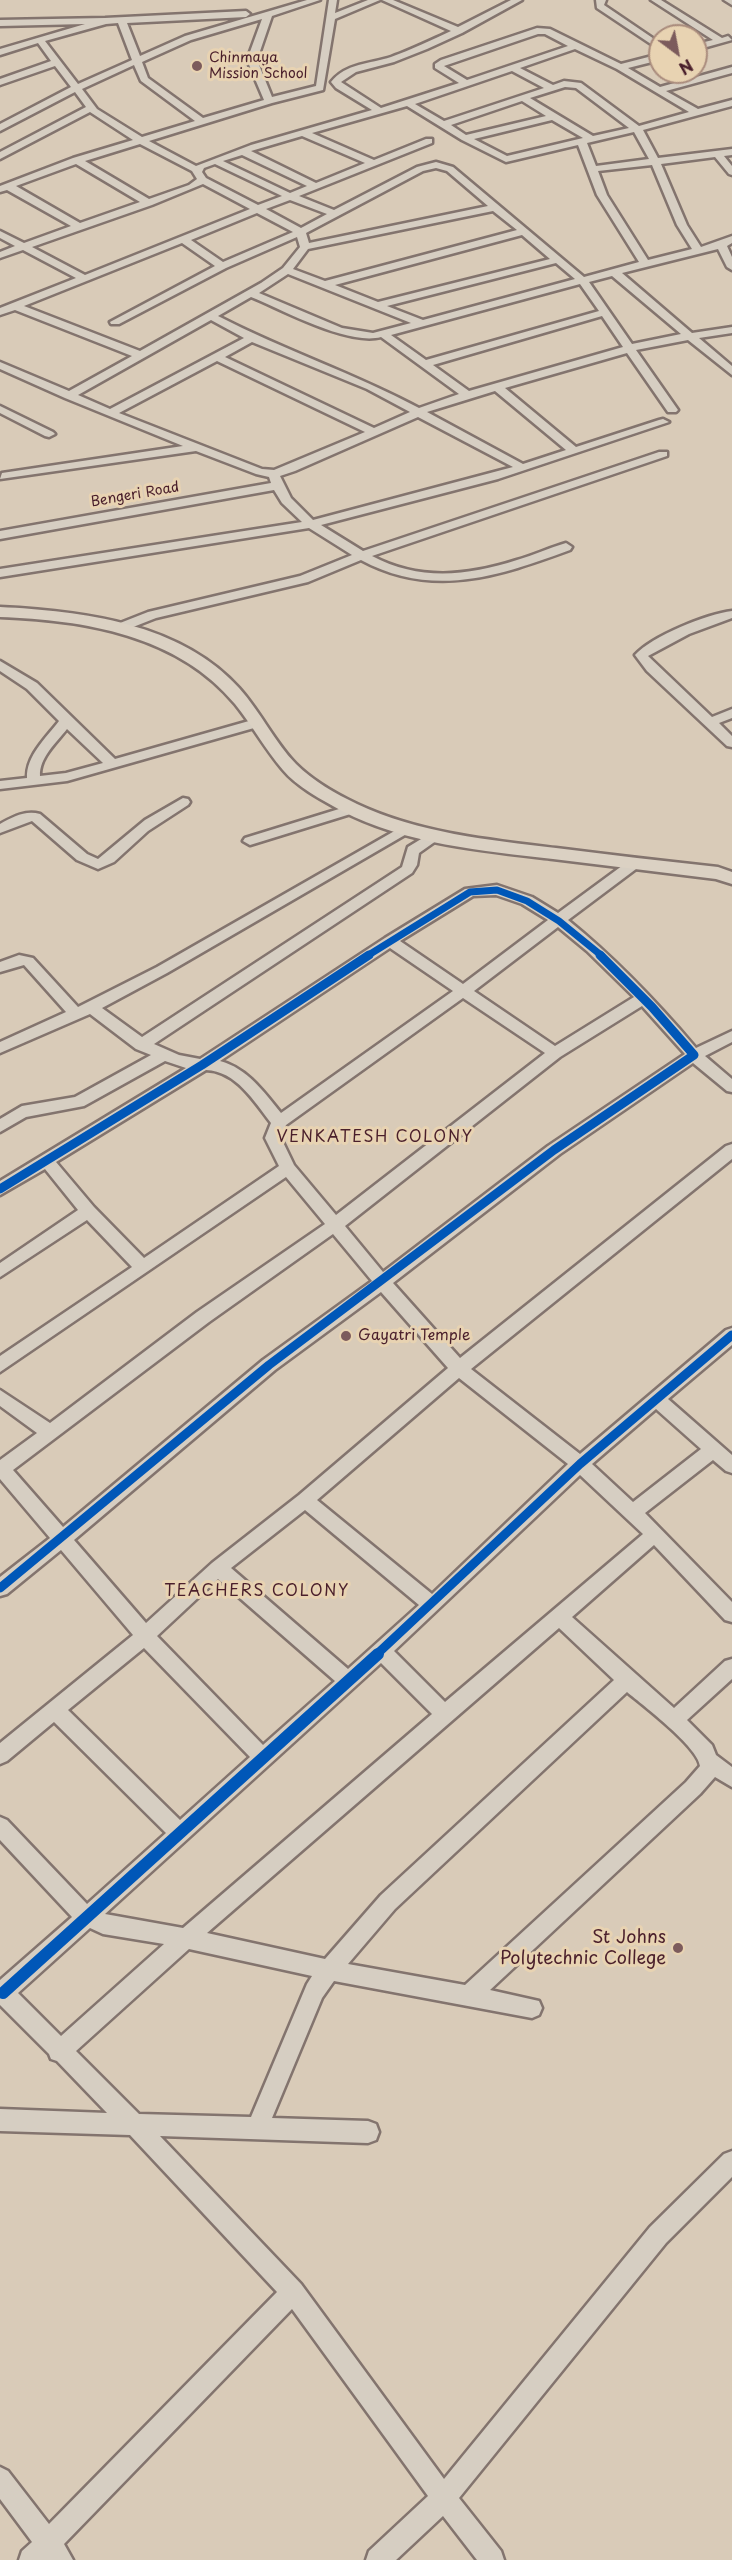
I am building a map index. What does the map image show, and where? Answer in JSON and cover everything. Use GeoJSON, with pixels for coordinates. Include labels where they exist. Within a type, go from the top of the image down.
{"type":"FeatureCollection","features":[{"type":"Feature","properties":{"kind":"main road"},"geometry":{"type":"LineString","coordinates":[[0,612],[29,612],[82,618],[119,628],[179,650],[212,671],[224,682],[299,776],[352,809],[405,829],[514,849],[718,873],[732,878]]}},
{"type":"Feature","properties":{"kind":"street"},"geometry":{"type":"LineString","coordinates":[[0,128],[76,88],[188,38],[316,0]]}},
{"type":"Feature","properties":{"kind":"street"},"geometry":{"type":"LineString","coordinates":[[4,188],[76,160],[320,88],[333,0]]}},
{"type":"Feature","properties":{"kind":"street"},"geometry":{"type":"LineString","coordinates":[[330,18],[376,0]]}},
{"type":"Feature","properties":{"kind":"street"},"geometry":{"type":"LineString","coordinates":[[386,0],[459,31]]}},
{"type":"Feature","properties":{"kind":"street"},"geometry":{"type":"LineString","coordinates":[[374,113],[339,86],[336,82],[338,78],[437,43],[518,0]]}},
{"type":"Feature","properties":{"kind":"street"},"geometry":{"type":"LineString","coordinates":[[602,0],[599,2],[600,6],[648,39]]}},
{"type":"Feature","properties":{"kind":"street"},"geometry":{"type":"LineString","coordinates":[[655,0],[721,41]]}},
{"type":"Feature","properties":{"kind":"street"},"geometry":{"type":"LineString","coordinates":[[0,23],[268,14]]}},
{"type":"Feature","properties":{"kind":"street"},"geometry":{"type":"LineString","coordinates":[[268,14],[252,60],[269,102]]}},
{"type":"Feature","properties":{"kind":"street"},"geometry":{"type":"LineString","coordinates":[[121,20],[141,73],[149,85],[202,122]]}},
{"type":"Feature","properties":{"kind":"street"},"geometry":{"type":"LineString","coordinates":[[0,52],[105,21]]}},
{"type":"Feature","properties":{"kind":"street"},"geometry":{"type":"LineString","coordinates":[[466,83],[438,66],[537,31],[547,31],[620,67],[696,112]]}},
{"type":"Feature","properties":{"kind":"street"},"geometry":{"type":"LineString","coordinates":[[708,44],[732,38]]}},
{"type":"Feature","properties":{"kind":"street"},"geometry":{"type":"LineString","coordinates":[[40,40],[91,108],[142,141],[197,170],[203,180],[301,231],[305,247]]}},
{"type":"Feature","properties":{"kind":"street"},"geometry":{"type":"LineString","coordinates":[[197,170],[242,151],[408,103],[576,45]]}},
{"type":"Feature","properties":{"kind":"street"},"geometry":{"type":"LineString","coordinates":[[620,67],[648,60]]}},
{"type":"Feature","properties":{"kind":"street"},"geometry":{"type":"LineString","coordinates":[[0,82],[57,62]]}},
{"type":"Feature","properties":{"kind":"street"},"geometry":{"type":"LineString","coordinates":[[512,67],[552,88]]}},
{"type":"Feature","properties":{"kind":"street"},"geometry":{"type":"LineString","coordinates":[[708,74],[732,70]]}},
{"type":"Feature","properties":{"kind":"street"},"geometry":{"type":"LineString","coordinates":[[321,80],[374,113]]}},
{"type":"Feature","properties":{"kind":"street"},"geometry":{"type":"LineString","coordinates":[[442,125],[525,99],[552,88],[569,83],[578,85],[637,129],[655,162],[681,225],[698,251]]}},
{"type":"Feature","properties":{"kind":"street"},"geometry":{"type":"LineString","coordinates":[[657,90],[674,84]]}},
{"type":"Feature","properties":{"kind":"street"},"geometry":{"type":"LineString","coordinates":[[525,99],[556,116],[586,140],[592,169],[602,195],[645,264]]}},
{"type":"Feature","properties":{"kind":"street"},"geometry":{"type":"LineString","coordinates":[[408,103],[442,125],[506,159],[637,129],[732,103]]}},
{"type":"Feature","properties":{"kind":"street"},"geometry":{"type":"LineString","coordinates":[[0,156],[91,108]]}},
{"type":"Feature","properties":{"kind":"street"},"geometry":{"type":"LineString","coordinates":[[465,138],[556,116]]}},
{"type":"Feature","properties":{"kind":"street"},"geometry":{"type":"LineString","coordinates":[[303,133],[373,163]]}},
{"type":"Feature","properties":{"kind":"street"},"geometry":{"type":"LineString","coordinates":[[0,312],[429,141]]}},
{"type":"Feature","properties":{"kind":"street"},"geometry":{"type":"LineString","coordinates":[[242,151],[315,186]]}},
{"type":"Feature","properties":{"kind":"street"},"geometry":{"type":"LineString","coordinates":[[592,169],[732,152]]}},
{"type":"Feature","properties":{"kind":"street"},"geometry":{"type":"LineString","coordinates":[[718,154],[732,172]]}},
{"type":"Feature","properties":{"kind":"street"},"geometry":{"type":"LineString","coordinates":[[76,160],[149,203]]}},
{"type":"Feature","properties":{"kind":"street"},"geometry":{"type":"LineString","coordinates":[[215,161],[289,196],[334,214]]}},
{"type":"Feature","properties":{"kind":"street"},"geometry":{"type":"LineString","coordinates":[[115,322],[222,266],[301,231],[420,169],[436,165],[450,169],[497,207],[522,232],[587,281],[672,410]]}},
{"type":"Feature","properties":{"kind":"street"},"geometry":{"type":"LineString","coordinates":[[0,255],[149,203],[192,187],[203,180]]}},
{"type":"Feature","properties":{"kind":"street"},"geometry":{"type":"LineString","coordinates":[[4,188],[79,227]]}},
{"type":"Feature","properties":{"kind":"street"},"geometry":{"type":"LineString","coordinates":[[69,396],[251,293],[287,270],[305,247],[497,207]]}},
{"type":"Feature","properties":{"kind":"street"},"geometry":{"type":"LineString","coordinates":[[327,284],[522,232]]}},
{"type":"Feature","properties":{"kind":"street"},"geometry":{"type":"LineString","coordinates":[[0,234],[85,279]]}},
{"type":"Feature","properties":{"kind":"street"},"geometry":{"type":"LineString","coordinates":[[183,239],[222,266]]}},
{"type":"Feature","properties":{"kind":"street"},"geometry":{"type":"LineString","coordinates":[[251,293],[340,331],[360,336],[383,334],[721,245],[732,239]]}},
{"type":"Feature","properties":{"kind":"street"},"geometry":{"type":"LineString","coordinates":[[721,245],[732,267]]}},
{"type":"Feature","properties":{"kind":"street"},"geometry":{"type":"LineString","coordinates":[[378,305],[557,260]]}},
{"type":"Feature","properties":{"kind":"street"},"geometry":{"type":"LineString","coordinates":[[287,270],[422,323]]}},
{"type":"Feature","properties":{"kind":"street"},"geometry":{"type":"LineString","coordinates":[[613,274],[732,372]]}},
{"type":"Feature","properties":{"kind":"street"},"geometry":{"type":"LineString","coordinates":[[14,306],[140,355]]}},
{"type":"Feature","properties":{"kind":"street"},"geometry":{"type":"LineString","coordinates":[[424,364],[606,312]]}},
{"type":"Feature","properties":{"kind":"street"},"geometry":{"type":"LineString","coordinates":[[210,315],[252,338],[371,387],[523,468]]}},
{"type":"Feature","properties":{"kind":"street","name":"Bengeri Road"},"geometry":{"type":"LineString","coordinates":[[0,535],[275,480],[291,469],[417,412],[467,395],[652,342],[732,330]]}},
{"type":"Feature","properties":{"kind":"street"},"geometry":{"type":"LineString","coordinates":[[383,334],[467,395]]}},
{"type":"Feature","properties":{"kind":"street"},"geometry":{"type":"LineString","coordinates":[[110,413],[252,338]]}},
{"type":"Feature","properties":{"kind":"street"},"geometry":{"type":"LineString","coordinates":[[217,357],[326,407],[374,432]]}},
{"type":"Feature","properties":{"kind":"street"},"geometry":{"type":"LineString","coordinates":[[0,365],[110,413],[260,472],[275,480],[310,524],[384,567],[406,574],[429,577],[464,576],[512,567],[566,547]]}},
{"type":"Feature","properties":{"kind":"street"},"geometry":{"type":"LineString","coordinates":[[496,386],[574,451]]}},
{"type":"Feature","properties":{"kind":"street"},"geometry":{"type":"LineString","coordinates":[[0,410],[49,434]]}},
{"type":"Feature","properties":{"kind":"street"},"geometry":{"type":"LineString","coordinates":[[0,573],[310,524],[523,468],[663,422]]}},
{"type":"Feature","properties":{"kind":"street"},"geometry":{"type":"LineString","coordinates":[[2,476],[198,447]]}},
{"type":"Feature","properties":{"kind":"street"},"geometry":{"type":"LineString","coordinates":[[119,628],[152,615],[304,579],[362,555],[663,454]]}},
{"type":"Feature","properties":{"kind":"street"},"geometry":{"type":"LineString","coordinates":[[731,622],[712,619],[641,655],[732,743]]}},
{"type":"Feature","properties":{"kind":"street"},"geometry":{"type":"LineString","coordinates":[[0,665],[32,686],[66,722],[111,763]]}},
{"type":"Feature","properties":{"kind":"street"},"geometry":{"type":"LineString","coordinates":[[711,722],[732,713]]}},
{"type":"Feature","properties":{"kind":"street"},"geometry":{"type":"LineString","coordinates":[[34,783],[33,768],[37,759],[66,722]]}},
{"type":"Feature","properties":{"kind":"street"},"geometry":{"type":"LineString","coordinates":[[0,785],[34,783],[67,777],[256,723]]}},
{"type":"Feature","properties":{"kind":"street"},"geometry":{"type":"LineString","coordinates":[[0,829],[25,818],[35,817],[82,857],[98,864],[115,856],[129,839],[152,821],[183,802]]}},
{"type":"Feature","properties":{"kind":"street"},"geometry":{"type":"LineString","coordinates":[[250,841],[352,809]]}},
{"type":"Feature","properties":{"kind":"street"},"geometry":{"type":"LineString","coordinates":[[3,1042],[91,1007],[193,952],[405,829]]}},
{"type":"Feature","properties":{"kind":"street"},"geometry":{"type":"LineString","coordinates":[[141,1045],[407,870],[412,863],[413,850],[436,836]]}},
{"type":"Feature","properties":{"kind":"street"},"geometry":{"type":"LineString","coordinates":[[635,864],[463,991],[279,1122],[273,1138],[288,1168],[382,1282],[459,1369],[580,1464],[655,1534],[732,1614]]}},
{"type":"Feature","properties":{"kind":"street"},"geometry":{"type":"LineString","coordinates":[[0,1189],[202,1065],[390,941],[470,892],[483,888],[511,893],[550,912],[645,997],[694,1055],[732,1087]]}},
{"type":"Feature","properties":{"kind":"street"},"geometry":{"type":"LineString","coordinates":[[390,941],[555,1053]]}},
{"type":"Feature","properties":{"kind":"street"},"geometry":{"type":"LineString","coordinates":[[0,967],[19,960],[28,961],[76,1014]]}},
{"type":"Feature","properties":{"kind":"street"},"geometry":{"type":"LineString","coordinates":[[263,1758],[145,1635],[63,1538],[1,1470],[203,1317],[336,1224],[555,1053],[645,997]]}},
{"type":"Feature","properties":{"kind":"street"},"geometry":{"type":"LineString","coordinates":[[91,1007],[141,1045],[188,1063],[224,1067],[234,1073],[253,1090],[279,1122]]}},
{"type":"Feature","properties":{"kind":"street"},"geometry":{"type":"LineString","coordinates":[[0,1588],[269,1365],[554,1150],[694,1055],[732,1036]]}},
{"type":"Feature","properties":{"kind":"street"},"geometry":{"type":"LineString","coordinates":[[0,1126],[22,1112],[79,1102],[164,1055]]}},
{"type":"Feature","properties":{"kind":"street"},"geometry":{"type":"LineString","coordinates":[[0,1755],[145,1635],[218,1568],[305,1500],[459,1369],[732,1150]]}},
{"type":"Feature","properties":{"kind":"street"},"geometry":{"type":"LineString","coordinates":[[46,1160],[88,1211],[142,1267]]}},
{"type":"Feature","properties":{"kind":"street"},"geometry":{"type":"LineString","coordinates":[[0,1365],[288,1168]]}},
{"type":"Feature","properties":{"kind":"street"},"geometry":{"type":"LineString","coordinates":[[0,1270],[88,1211]]}},
{"type":"Feature","properties":{"kind":"street"},"geometry":{"type":"LineString","coordinates":[[492,2560],[293,2292],[135,2125],[1,1992],[432,1605],[580,1464],[732,1335]]}},
{"type":"Feature","properties":{"kind":"street"},"geometry":{"type":"LineString","coordinates":[[0,1397],[50,1432]]}},
{"type":"Feature","properties":{"kind":"street"},"geometry":{"type":"LineString","coordinates":[[657,1400],[732,1466]]}},
{"type":"Feature","properties":{"kind":"street"},"geometry":{"type":"LineString","coordinates":[[632,1513],[713,1450]]}},
{"type":"Feature","properties":{"kind":"street"},"geometry":{"type":"LineString","coordinates":[[305,1500],[432,1605]]}},
{"type":"Feature","properties":{"kind":"street"},"geometry":{"type":"LineString","coordinates":[[59,2052],[186,1938],[655,1534]]}},
{"type":"Feature","properties":{"kind":"street"},"geometry":{"type":"LineString","coordinates":[[218,1568],[348,1681]]}},
{"type":"Feature","properties":{"kind":"street"},"geometry":{"type":"LineString","coordinates":[[468,1996],[693,1788],[710,1769],[705,1751],[674,1720],[558,1616]]}},
{"type":"Feature","properties":{"kind":"street"},"geometry":{"type":"LineString","coordinates":[[381,1650],[445,1715]]}},
{"type":"Feature","properties":{"kind":"street"},"geometry":{"type":"LineString","coordinates":[[674,1720],[732,1667]]}},
{"type":"Feature","properties":{"kind":"street"},"geometry":{"type":"LineString","coordinates":[[257,2128],[314,1991],[329,1970],[388,1902],[627,1680]]}},
{"type":"Feature","properties":{"kind":"street"},"geometry":{"type":"LineString","coordinates":[[54,1709],[179,1833]]}},
{"type":"Feature","properties":{"kind":"street"},"geometry":{"type":"LineString","coordinates":[[709,1761],[732,1778]]}},
{"type":"Feature","properties":{"kind":"street"},"geometry":{"type":"LineString","coordinates":[[0,1826],[69,1900],[86,1916],[103,1924],[186,1938],[329,1970],[532,2008]]}},
{"type":"Feature","properties":{"kind":"street"},"geometry":{"type":"LineString","coordinates":[[0,2120],[368,2132]]}},
{"type":"Feature","properties":{"kind":"street"},"geometry":{"type":"LineString","coordinates":[[378,2560],[444,2498],[658,2235],[732,2162]]}},
{"type":"Feature","properties":{"kind":"street"},"geometry":{"type":"LineString","coordinates":[[31,2560],[55,2552],[293,2292]]}},
{"type":"Feature","properties":{"kind":"street"},"geometry":{"type":"LineString","coordinates":[[0,2479],[55,2552]]}},
{"type":"Feature","properties":{"kind":"cycle path"},"geometry":{"type":"LineString","coordinates":[[0,1189],[202,1065],[390,941],[470,892],[497,890],[527,901],[559,921],[592,947],[624,977],[694,1055],[554,1150],[269,1365],[0,1588]]}},
{"type":"Feature","properties":{"kind":"cycle path"},"geometry":{"type":"LineString","coordinates":[[3,1993],[432,1605],[580,1464],[732,1335]]}},
{"type":"Feature","properties":{"kind":"place","name":"Chinmaya Mission School"},"geometry":{"type":"Point","coordinates":[197,66]}},
{"type":"Feature","properties":{"kind":"place","name":"Gayatri Temple"},"geometry":{"type":"Point","coordinates":[346,1336]}},
{"type":"Feature","properties":{"kind":"place","name":"St Johns Polytechnic College"},"geometry":{"type":"Point","coordinates":[678,1948]}},
{"type":"Feature","properties":{"kind":"district","name":"VENKATESH COLONY"},"geometry":{"type":"Point","coordinates":[375,1138]}},
{"type":"Feature","properties":{"kind":"district","name":"TEACHERS COLONY"},"geometry":{"type":"Point","coordinates":[257,1592]}}]}
